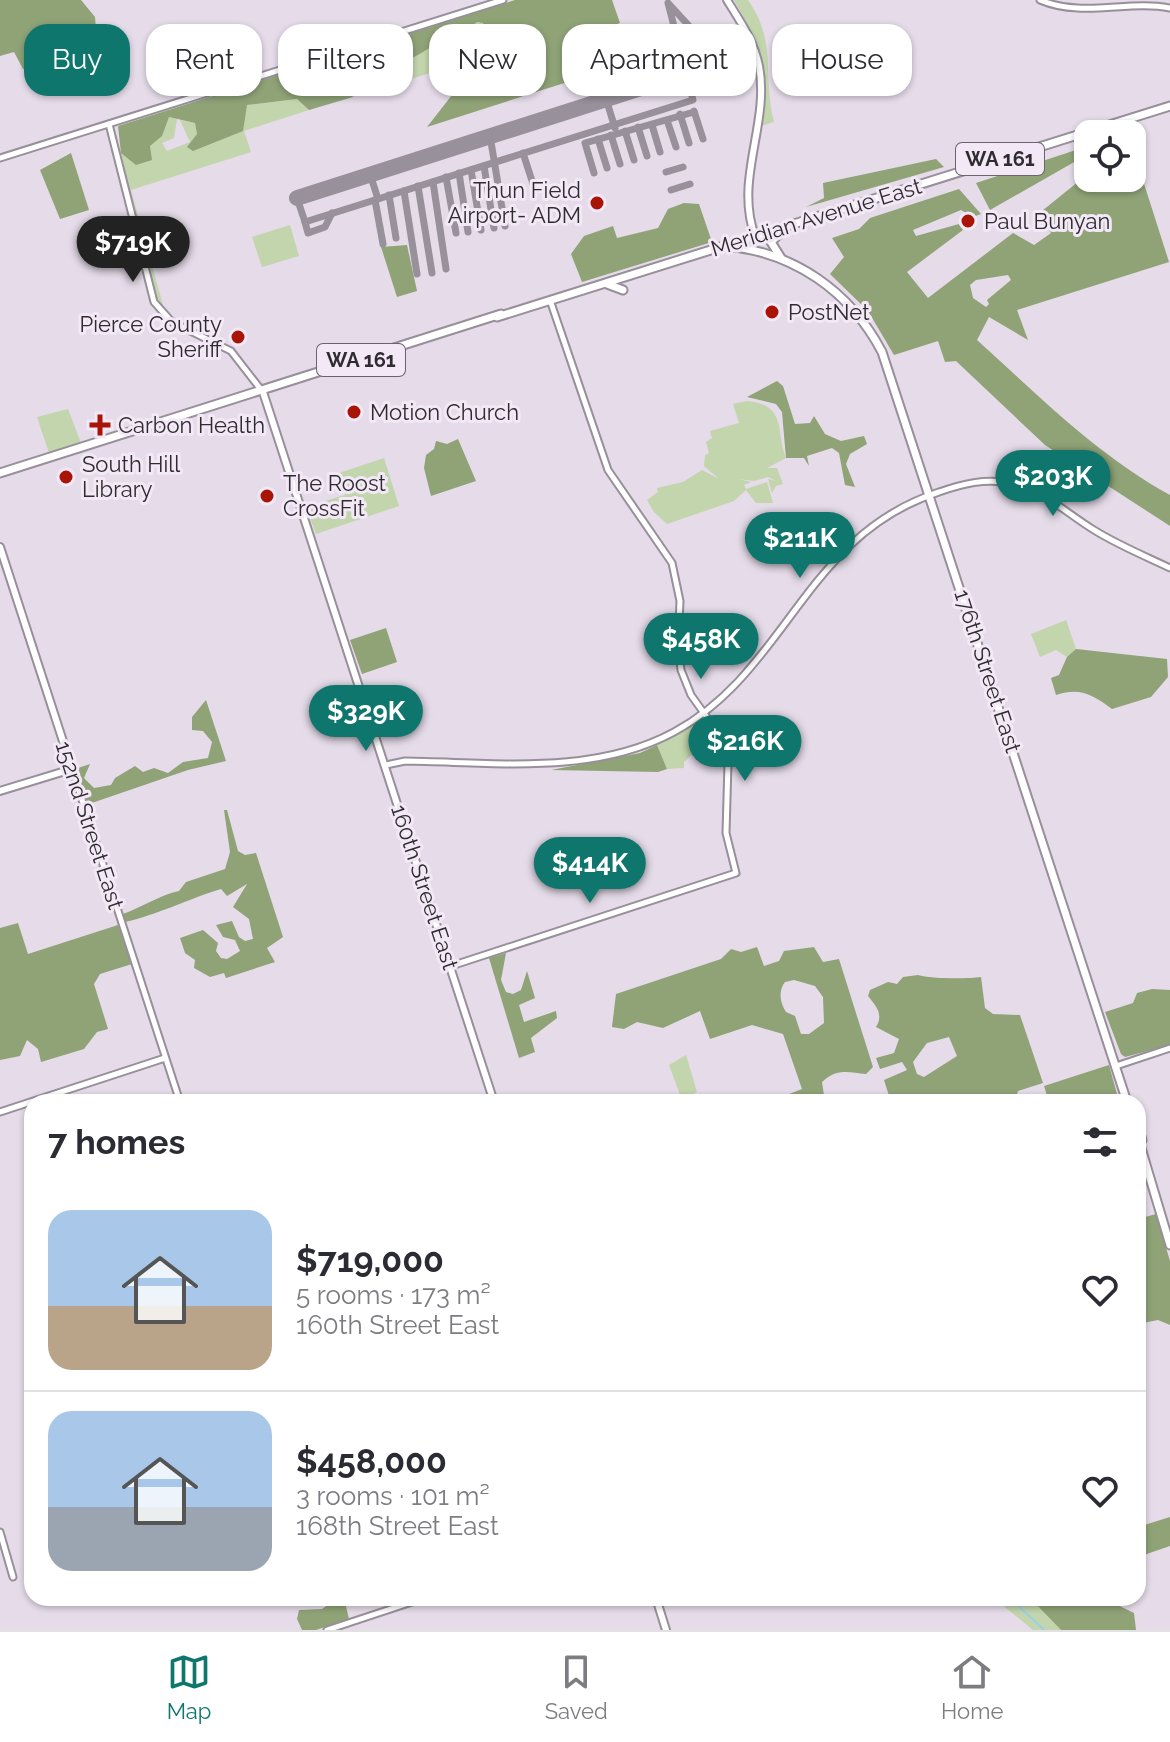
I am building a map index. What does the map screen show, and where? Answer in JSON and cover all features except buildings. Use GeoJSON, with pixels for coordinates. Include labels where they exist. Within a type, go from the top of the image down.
{"type":"FeatureCollection","features":[{"type":"Feature","properties":{"kind":"main road"},"geometry":{"type":"LineString","coordinates":[[727,0],[750,39],[760,76],[760,107],[746,192],[755,236],[763,252]]}},
{"type":"Feature","properties":{"kind":"main road","name":"Meridian Avenue East"},"geometry":{"type":"LineString","coordinates":[[0,473],[1170,106]]}},
{"type":"Feature","properties":{"kind":"main road"},"geometry":{"type":"LineString","coordinates":[[782,260],[771,242],[791,225]]}},
{"type":"Feature","properties":{"kind":"main road","name":"176th Street East"},"geometry":{"type":"LineString","coordinates":[[724,246],[763,252],[819,278],[849,304],[882,352],[1082,953],[1126,1094]]}},
{"type":"Feature","properties":{"kind":"main road","name":"176th Street East"},"geometry":{"type":"LineString","coordinates":[[805,270],[820,274],[839,289],[862,313],[885,349],[1019,781],[1117,1065]]}},
{"type":"Feature","properties":{"kind":"main road"},"geometry":{"type":"LineString","coordinates":[[819,278],[839,289]]}},
{"type":"Feature","properties":{"kind":"main road"},"geometry":{"type":"LineString","coordinates":[[605,283],[623,290]]}},
{"type":"Feature","properties":{"kind":"main road","name":"Meridian Avenue East"},"geometry":{"type":"LineString","coordinates":[[497,317],[550,300]]}},
{"type":"Feature","properties":{"kind":"main road","name":"160th Street East"},"geometry":{"type":"LineString","coordinates":[[263,393],[491,1094]]}},
{"type":"Feature","properties":{"kind":"main road","name":"152nd Street East"},"geometry":{"type":"LineString","coordinates":[[0,547],[72,769]]}},
{"type":"Feature","properties":{"kind":"main road"},"geometry":{"type":"LineString","coordinates":[[957,588],[969,612]]}},
{"type":"Feature","properties":{"kind":"main road"},"geometry":{"type":"LineString","coordinates":[[969,626],[985,663]]}},
{"type":"Feature","properties":{"kind":"main road"},"geometry":{"type":"LineString","coordinates":[[988,684],[1001,713]]}},
{"type":"Feature","properties":{"kind":"main road"},"geometry":{"type":"LineString","coordinates":[[0,791],[72,769]]}},
{"type":"Feature","properties":{"kind":"main road"},"geometry":{"type":"LineString","coordinates":[[1019,781],[1035,815]]}},
{"type":"Feature","properties":{"kind":"main road"},"geometry":{"type":"LineString","coordinates":[[1049,870],[1065,903]]}},
{"type":"Feature","properties":{"kind":"main road"},"geometry":{"type":"LineString","coordinates":[[1067,921],[1082,953]]}},
{"type":"Feature","properties":{"kind":"main road"},"geometry":{"type":"LineString","coordinates":[[1146,1152],[1170,1230]]}},
{"type":"Feature","properties":{"kind":"main road"},"geometry":{"type":"LineString","coordinates":[[1146,1161],[1151,1169]]}},
{"type":"Feature","properties":{"kind":"main road"},"geometry":{"type":"LineString","coordinates":[[1146,1162],[1170,1245]]}},
{"type":"Feature","properties":{"kind":"main road"},"geometry":{"type":"LineString","coordinates":[[658,1606],[666,1630]]}},
{"type":"Feature","properties":{"kind":"street"},"geometry":{"type":"LineString","coordinates":[[0,158],[503,0]]}},
{"type":"Feature","properties":{"kind":"street"},"geometry":{"type":"LineString","coordinates":[[1040,0],[1063,7],[1142,4],[1170,8]]}},
{"type":"Feature","properties":{"kind":"street","name":"160th Street East"},"geometry":{"type":"LineString","coordinates":[[109,124],[154,302],[172,322],[231,351],[263,393]]}},
{"type":"Feature","properties":{"kind":"street"},"geometry":{"type":"LineString","coordinates":[[451,966],[736,873],[726,833],[728,763],[721,740],[689,691],[679,663],[680,595],[672,563],[608,470],[550,300]]}},
{"type":"Feature","properties":{"kind":"street"},"geometry":{"type":"LineString","coordinates":[[386,765],[405,761],[564,762],[597,759],[649,744],[704,712],[741,677],[852,540],[893,510],[976,482],[1022,486],[1051,499],[1097,532],[1170,568]]}},
{"type":"Feature","properties":{"kind":"street","name":"152nd Street East"},"geometry":{"type":"LineString","coordinates":[[72,769],[177,1094]]}},
{"type":"Feature","properties":{"kind":"street"},"geometry":{"type":"LineString","coordinates":[[1117,1065],[1170,1048]]}},
{"type":"Feature","properties":{"kind":"street"},"geometry":{"type":"LineString","coordinates":[[55,1094],[165,1058]]}},
{"type":"Feature","properties":{"kind":"street"},"geometry":{"type":"LineString","coordinates":[[0,1112],[24,1104]]}},
{"type":"Feature","properties":{"kind":"street"},"geometry":{"type":"LineString","coordinates":[[0,1532],[13,1577]]}},
{"type":"Feature","properties":{"kind":"street"},"geometry":{"type":"LineString","coordinates":[[327,1630],[349,1626],[403,1606]]}},
{"type":"Feature","properties":{"kind":"green space"},"geometry":{"type":"Polygon","coordinates":[[[0,0],[81,0],[95,17],[96,24],[24,24],[24,69],[14,52],[0,56],[0,0]]]}},
{"type":"Feature","properties":{"kind":"green space"},"geometry":{"type":"Polygon","coordinates":[[[515,0],[612,0],[620,23],[562,24],[562,84],[546,89],[546,24],[439,24],[515,0]]]}},
{"type":"Feature","properties":{"kind":"green space"},"geometry":{"type":"Polygon","coordinates":[[[734,0],[748,0],[763,31],[766,45],[774,122],[761,126],[764,92],[756,45],[756,24],[747,24],[734,0]]]}},
{"type":"Feature","properties":{"kind":"green space"},"geometry":{"type":"Polygon","coordinates":[[[429,27],[429,48],[413,58],[413,32],[429,27]]]}},
{"type":"Feature","properties":{"kind":"green space"},"geometry":{"type":"Polygon","coordinates":[[[429,38],[429,73],[413,78],[413,44],[429,38]]]}},
{"type":"Feature","properties":{"kind":"green space"},"geometry":{"type":"Polygon","coordinates":[[[278,75],[278,96],[353,97],[309,110],[297,99],[247,105],[243,131],[193,151],[187,147],[197,134],[195,123],[169,117],[162,136],[150,146],[152,160],[136,165],[121,153],[118,126],[213,96],[262,96],[262,80],[278,75]]]}},
{"type":"Feature","properties":{"kind":"green space"},"geometry":{"type":"Polygon","coordinates":[[[451,96],[524,96],[427,127],[451,96]]]}},
{"type":"Feature","properties":{"kind":"green space"},"geometry":{"type":"Polygon","coordinates":[[[297,99],[309,110],[244,131],[251,152],[131,190],[163,305],[160,306],[148,278],[121,153],[128,155],[149,151],[169,117],[177,119],[174,138],[162,143],[167,151],[190,142],[180,120],[195,123],[197,134],[193,142],[244,115],[247,105],[297,99]]]}},
{"type":"Feature","properties":{"kind":"green space"},"geometry":{"type":"Polygon","coordinates":[[[1074,151],[1074,162],[990,210],[976,183],[1074,151]]]}},
{"type":"Feature","properties":{"kind":"green space"},"geometry":{"type":"Polygon","coordinates":[[[71,153],[89,210],[60,219],[40,170],[71,153]]]}},
{"type":"Feature","properties":{"kind":"green space"},"geometry":{"type":"Polygon","coordinates":[[[936,159],[944,167],[806,207],[824,198],[823,183],[936,159]]]}},
{"type":"Feature","properties":{"kind":"green space"},"geometry":{"type":"Polygon","coordinates":[[[1074,185],[1074,192],[1146,190],[1169,262],[1017,310],[1028,340],[989,317],[977,340],[1093,443],[1170,495],[1170,526],[1045,445],[956,361],[945,362],[938,341],[894,355],[868,311],[830,274],[844,257],[832,238],[859,229],[870,218],[959,189],[981,214],[973,217],[961,210],[913,230],[916,236],[959,224],[963,230],[907,272],[928,298],[1013,233],[1034,245],[1051,233],[1037,215],[1074,185]],[[1008,275],[976,280],[970,285],[973,298],[986,307],[989,304],[987,300],[1011,280],[1008,275]]]}},
{"type":"Feature","properties":{"kind":"green space"},"geometry":{"type":"Polygon","coordinates":[[[684,203],[699,204],[712,242],[582,282],[571,254],[584,236],[613,226],[617,238],[658,228],[668,209],[684,203]]]}},
{"type":"Feature","properties":{"kind":"green space"},"geometry":{"type":"Polygon","coordinates":[[[290,225],[299,256],[262,267],[252,237],[290,225]]]}},
{"type":"Feature","properties":{"kind":"green space"},"geometry":{"type":"Polygon","coordinates":[[[407,245],[417,291],[397,297],[381,247],[407,245]]]}},
{"type":"Feature","properties":{"kind":"green space"},"geometry":{"type":"Polygon","coordinates":[[[777,381],[783,386],[795,424],[810,423],[814,416],[825,434],[841,441],[864,436],[867,444],[850,454],[846,464],[855,487],[845,485],[839,453],[832,448],[807,456],[809,466],[804,458],[786,458],[782,412],[776,404],[747,397],[777,381]]]}},
{"type":"Feature","properties":{"kind":"green space"},"geometry":{"type":"Polygon","coordinates":[[[747,401],[769,408],[778,421],[786,458],[767,468],[777,468],[783,484],[776,486],[772,493],[768,479],[776,481],[768,477],[754,481],[738,479],[751,482],[744,485],[746,489],[767,482],[773,503],[756,503],[746,490],[734,501],[667,524],[647,500],[658,492],[657,488],[683,482],[702,470],[719,479],[704,466],[705,455],[709,453],[706,442],[712,438],[710,431],[739,423],[733,404],[747,401]]]}},
{"type":"Feature","properties":{"kind":"green space"},"geometry":{"type":"Polygon","coordinates":[[[68,409],[81,443],[49,453],[37,417],[68,409]]]}},
{"type":"Feature","properties":{"kind":"green space"},"geometry":{"type":"Polygon","coordinates":[[[458,439],[476,481],[431,496],[424,468],[426,455],[434,449],[436,441],[447,444],[458,439]]]}},
{"type":"Feature","properties":{"kind":"green space"},"geometry":{"type":"Polygon","coordinates":[[[384,458],[399,506],[316,534],[306,507],[345,495],[339,473],[384,458]]]}},
{"type":"Feature","properties":{"kind":"green space"},"geometry":{"type":"Polygon","coordinates":[[[1066,620],[1076,649],[1067,657],[1056,650],[1040,657],[1031,634],[1066,620]]]}},
{"type":"Feature","properties":{"kind":"green space"},"geometry":{"type":"Polygon","coordinates":[[[386,628],[397,662],[362,674],[350,640],[386,628]]]}},
{"type":"Feature","properties":{"kind":"green space"},"geometry":{"type":"Polygon","coordinates":[[[1076,649],[1167,659],[1168,677],[1151,697],[1112,709],[1086,693],[1056,695],[1051,678],[1059,675],[1067,657],[1076,649]]]}},
{"type":"Feature","properties":{"kind":"green space"},"geometry":{"type":"Polygon","coordinates":[[[206,700],[226,761],[188,770],[86,805],[75,769],[90,764],[84,778],[94,788],[111,785],[115,778],[135,766],[143,772],[154,768],[168,773],[183,762],[208,758],[212,742],[203,731],[192,730],[192,717],[206,700]]]}},
{"type":"Feature","properties":{"kind":"green space"},"geometry":{"type":"Polygon","coordinates":[[[703,719],[720,748],[698,749],[684,762],[684,768],[667,769],[657,745],[703,719]]]}},
{"type":"Feature","properties":{"kind":"green space"},"geometry":{"type":"Polygon","coordinates":[[[657,745],[667,769],[658,772],[551,770],[640,753],[657,745]]]}},
{"type":"Feature","properties":{"kind":"green space"},"geometry":{"type":"Polygon","coordinates":[[[224,810],[227,810],[238,851],[245,855],[256,853],[283,937],[267,948],[275,962],[226,978],[224,973],[210,977],[194,968],[195,960],[185,953],[180,938],[203,930],[218,943],[216,951],[221,958],[227,959],[240,951],[235,940],[223,937],[216,925],[232,921],[239,937],[245,941],[253,939],[249,919],[233,907],[247,884],[227,896],[221,889],[125,922],[123,914],[179,891],[186,882],[225,869],[230,852],[224,810]]]}},
{"type":"Feature","properties":{"kind":"green space"},"geometry":{"type":"Polygon","coordinates":[[[18,923],[28,954],[118,925],[132,964],[100,974],[94,984],[108,1029],[97,1032],[84,1049],[41,1062],[38,1049],[27,1040],[20,1056],[0,1060],[0,928],[18,923]]]}},
{"type":"Feature","properties":{"kind":"green space"},"geometry":{"type":"Polygon","coordinates":[[[757,947],[764,966],[779,961],[784,951],[814,947],[823,962],[839,959],[873,1067],[866,1074],[843,1072],[832,1075],[822,1082],[824,1094],[789,1094],[802,1089],[783,1034],[752,1025],[710,1039],[700,1011],[663,1028],[637,1022],[624,1029],[612,1027],[616,994],[721,959],[731,949],[741,952],[757,947]],[[794,980],[785,982],[781,989],[784,1008],[795,1016],[801,1034],[809,1034],[824,1023],[823,997],[815,986],[794,980]]]}},
{"type":"Feature","properties":{"kind":"green space"},"geometry":{"type":"Polygon","coordinates":[[[506,953],[501,980],[506,992],[513,994],[521,990],[527,971],[535,998],[519,1005],[524,1022],[556,1011],[557,1018],[531,1038],[535,1052],[519,1058],[489,958],[506,953]]]}},
{"type":"Feature","properties":{"kind":"green space"},"geometry":{"type":"Polygon","coordinates":[[[918,975],[981,977],[985,1008],[993,1014],[1020,1015],[1043,1083],[1018,1091],[1017,1094],[888,1094],[884,1080],[907,1070],[902,1062],[880,1069],[876,1058],[894,1053],[899,1039],[876,1027],[879,1014],[868,996],[870,990],[888,982],[897,984],[903,977],[918,975]],[[949,1037],[927,1043],[913,1062],[917,1074],[924,1077],[957,1056],[949,1037]]]}},
{"type":"Feature","properties":{"kind":"green space"},"geometry":{"type":"Polygon","coordinates":[[[1152,989],[1170,990],[1170,1045],[1125,1057],[1121,1054],[1105,1012],[1133,1003],[1137,993],[1152,989]]]}},
{"type":"Feature","properties":{"kind":"green space"},"geometry":{"type":"Polygon","coordinates":[[[686,1055],[697,1092],[680,1094],[669,1065],[686,1055]]]}},
{"type":"Feature","properties":{"kind":"green space"},"geometry":{"type":"Polygon","coordinates":[[[1109,1065],[1117,1094],[1046,1094],[1044,1086],[1109,1065]]]}},
{"type":"Feature","properties":{"kind":"green space"},"geometry":{"type":"Polygon","coordinates":[[[1156,1214],[1170,1261],[1170,1325],[1158,1320],[1146,1322],[1146,1217],[1156,1214]]]}},
{"type":"Feature","properties":{"kind":"green space"},"geometry":{"type":"Polygon","coordinates":[[[1170,1517],[1170,1546],[1146,1554],[1146,1524],[1170,1517]]]}},
{"type":"Feature","properties":{"kind":"green space"},"geometry":{"type":"Polygon","coordinates":[[[326,1606],[346,1606],[349,1619],[316,1630],[302,1630],[297,1619],[299,1610],[326,1606]]]}},
{"type":"Feature","properties":{"kind":"green space"},"geometry":{"type":"Polygon","coordinates":[[[1004,1606],[1038,1606],[1061,1630],[1033,1630],[1004,1606]]]}},
{"type":"Feature","properties":{"kind":"green space"},"geometry":{"type":"Polygon","coordinates":[[[1038,1606],[1120,1606],[1134,1613],[1136,1630],[1061,1630],[1038,1606]]]}},
{"type":"Feature","properties":{"kind":"waterway"},"geometry":{"type":"LineString","coordinates":[[1018,1606],[1044,1630]]}},
{"type":"Feature","properties":{"kind":"taxiway"},"geometry":{"type":"LineString","coordinates":[[673,24],[668,3],[687,24]]}},
{"type":"Feature","properties":{"kind":"taxiway"},"geometry":{"type":"LineString","coordinates":[[370,174],[378,199],[693,100],[692,96]]}},
{"type":"Feature","properties":{"kind":"taxiway"},"geometry":{"type":"LineString","coordinates":[[606,99],[615,128]]}},
{"type":"Feature","properties":{"kind":"taxiway"},"geometry":{"type":"LineString","coordinates":[[694,111],[703,139]]}},
{"type":"Feature","properties":{"kind":"taxiway"},"geometry":{"type":"LineString","coordinates":[[594,173],[585,143],[694,112]]}},
{"type":"Feature","properties":{"kind":"taxiway"},"geometry":{"type":"LineString","coordinates":[[680,114],[689,143]]}},
{"type":"Feature","properties":{"kind":"taxiway"},"geometry":{"type":"LineString","coordinates":[[667,120],[676,147]]}},
{"type":"Feature","properties":{"kind":"taxiway"},"geometry":{"type":"LineString","coordinates":[[652,125],[660,152]]}},
{"type":"Feature","properties":{"kind":"taxiway"},"geometry":{"type":"LineString","coordinates":[[638,127],[647,156]]}},
{"type":"Feature","properties":{"kind":"taxiway"},"geometry":{"type":"LineString","coordinates":[[625,131],[634,160]]}},
{"type":"Feature","properties":{"kind":"taxiway"},"geometry":{"type":"LineString","coordinates":[[611,135],[620,164]]}},
{"type":"Feature","properties":{"kind":"taxiway"},"geometry":{"type":"LineString","coordinates":[[490,136],[505,226]]}},
{"type":"Feature","properties":{"kind":"taxiway"},"geometry":{"type":"LineString","coordinates":[[598,139],[607,168]]}},
{"type":"Feature","properties":{"kind":"taxiway"},"geometry":{"type":"LineString","coordinates":[[523,153],[534,187]]}},
{"type":"Feature","properties":{"kind":"taxiway"},"geometry":{"type":"LineString","coordinates":[[484,166],[494,228]]}},
{"type":"Feature","properties":{"kind":"taxiway"},"geometry":{"type":"LineString","coordinates":[[666,172],[683,167]]}},
{"type":"Feature","properties":{"kind":"taxiway"},"geometry":{"type":"LineString","coordinates":[[471,170],[481,230]]}},
{"type":"Feature","properties":{"kind":"taxiway"},"geometry":{"type":"LineString","coordinates":[[459,173],[468,232]]}},
{"type":"Feature","properties":{"kind":"taxiway"},"geometry":{"type":"LineString","coordinates":[[446,177],[456,233]]}},
{"type":"Feature","properties":{"kind":"taxiway"},"geometry":{"type":"LineString","coordinates":[[433,182],[446,269]]}},
{"type":"Feature","properties":{"kind":"taxiway"},"geometry":{"type":"LineString","coordinates":[[671,190],[690,184]]}},
{"type":"Feature","properties":{"kind":"taxiway"},"geometry":{"type":"LineString","coordinates":[[418,186],[432,273]]}},
{"type":"Feature","properties":{"kind":"taxiway"},"geometry":{"type":"LineString","coordinates":[[404,191],[417,274]]}},
{"type":"Feature","properties":{"kind":"taxiway"},"geometry":{"type":"LineString","coordinates":[[389,195],[396,238]]}},
{"type":"Feature","properties":{"kind":"taxiway"},"geometry":{"type":"LineString","coordinates":[[297,198],[305,222],[378,199]]}},
{"type":"Feature","properties":{"kind":"taxiway"},"geometry":{"type":"LineString","coordinates":[[375,200],[383,244]]}},
{"type":"Feature","properties":{"kind":"taxiway"},"geometry":{"type":"LineString","coordinates":[[305,222],[308,233],[325,227],[332,213]]}},
{"type":"Feature","properties":{"kind":"runway"},"geometry":{"type":"LineString","coordinates":[[297,198],[616,96]]}},
{"type":"Feature","properties":{"kind":"place","name":"Thun Field Airport- ADM"},"geometry":{"type":"Point","coordinates":[597,203]}},
{"type":"Feature","properties":{"kind":"place","name":"Paul Bunyan"},"geometry":{"type":"Point","coordinates":[968,221]}},
{"type":"Feature","properties":{"kind":"place","name":"PostNet"},"geometry":{"type":"Point","coordinates":[772,312]}},
{"type":"Feature","properties":{"kind":"place","name":"Pierce County Sheriff"},"geometry":{"type":"Point","coordinates":[238,337]}},
{"type":"Feature","properties":{"kind":"place","name":"Motion Church"},"geometry":{"type":"Point","coordinates":[354,412]}},
{"type":"Feature","properties":{"kind":"place","name":"Carbon Health"},"geometry":{"type":"Point","coordinates":[100,425]}},
{"type":"Feature","properties":{"kind":"place","name":"South Hill Library"},"geometry":{"type":"Point","coordinates":[66,477]}},
{"type":"Feature","properties":{"kind":"place","name":"The Roost CrossFit"},"geometry":{"type":"Point","coordinates":[267,496]}}]}
